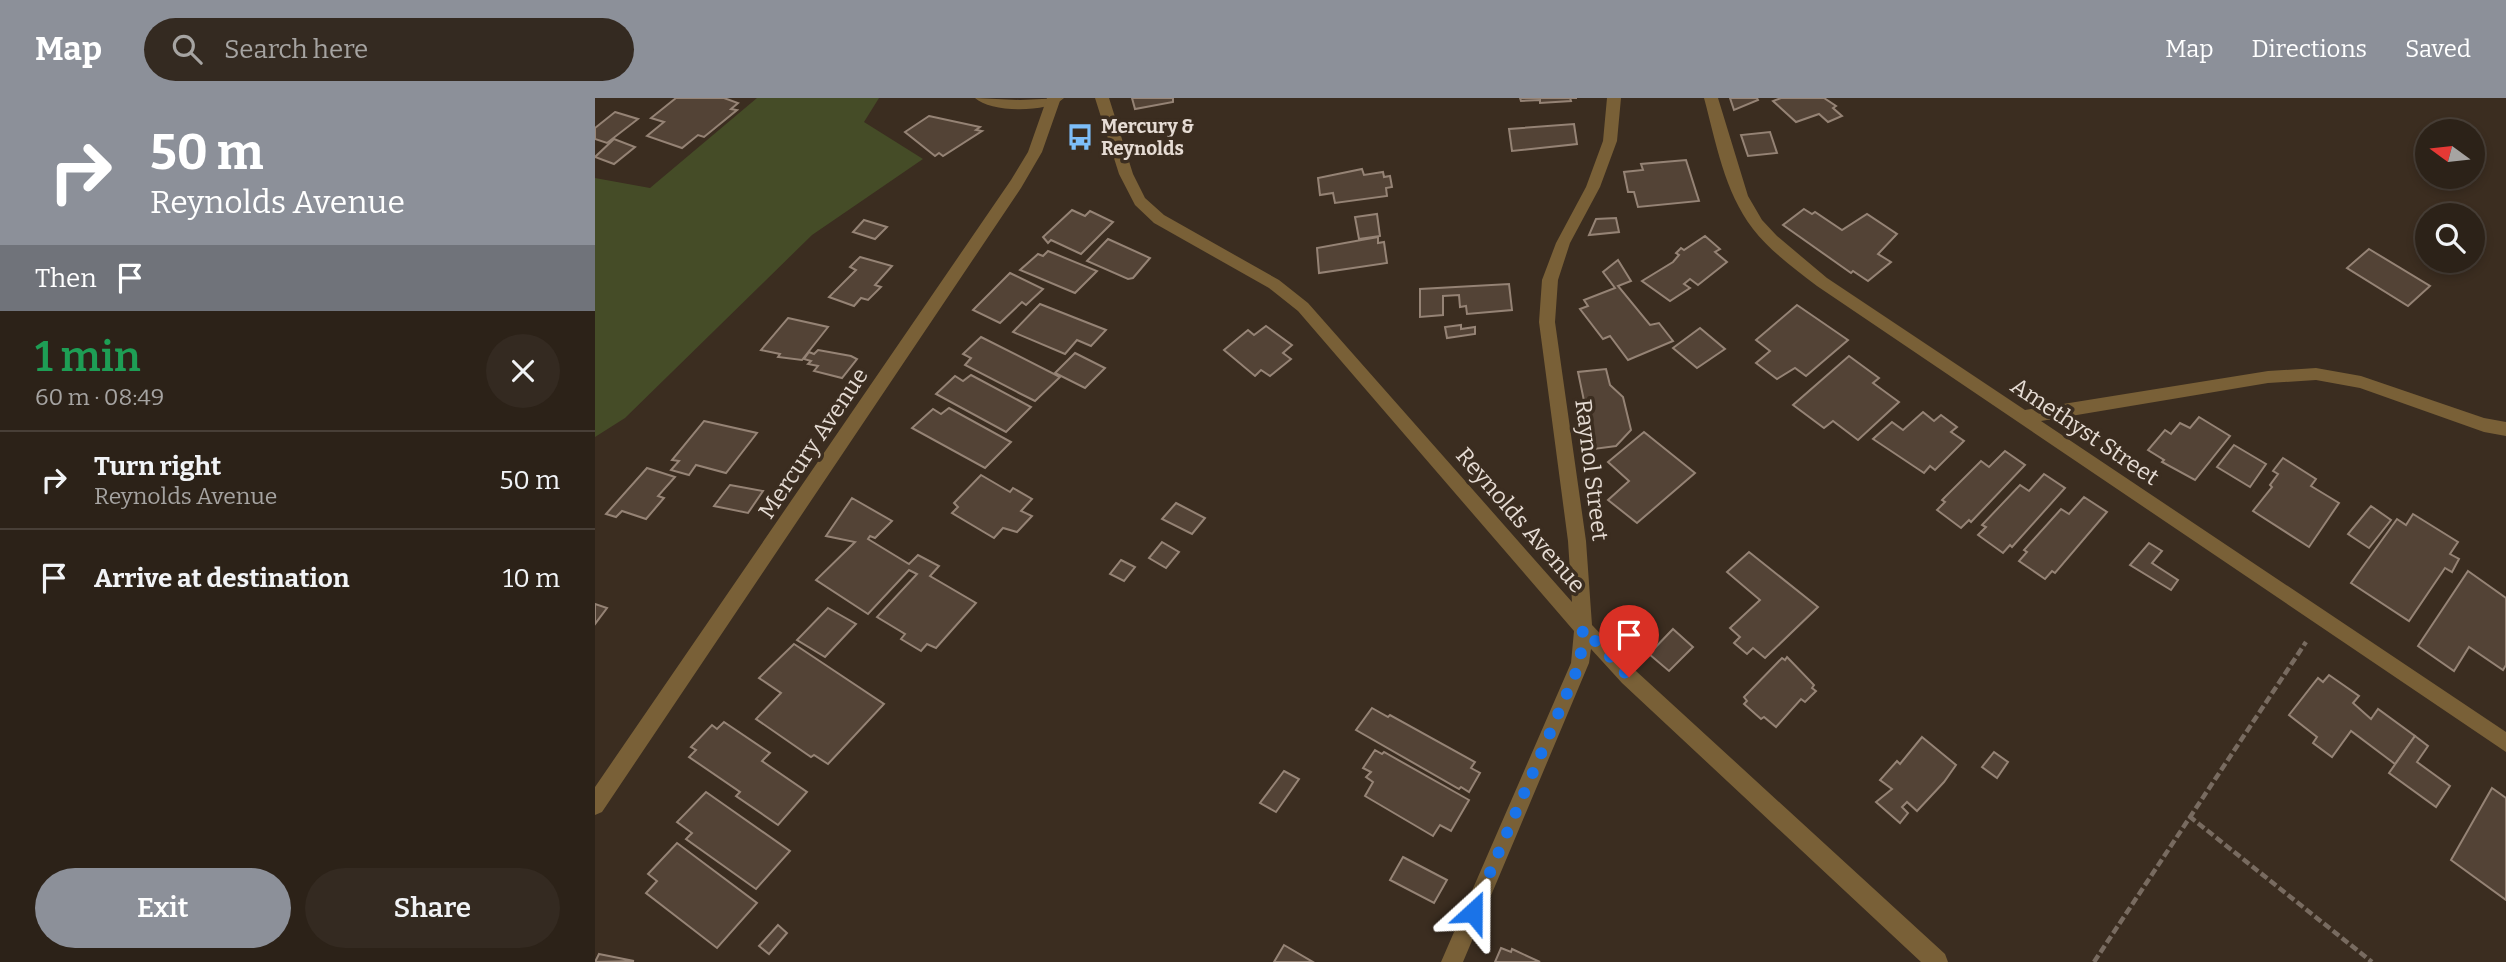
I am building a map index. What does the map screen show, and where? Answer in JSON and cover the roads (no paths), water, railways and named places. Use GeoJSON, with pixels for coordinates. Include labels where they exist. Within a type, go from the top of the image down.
{"type":"FeatureCollection","features":[{"type":"Feature","properties":{"kind":"street"},"geometry":{"type":"LineString","coordinates":[[982,98],[1011,106],[1030,106],[1055,99]]}},
{"type":"Feature","properties":{"kind":"street","name":"Reynolds Avenue"},"geometry":{"type":"LineString","coordinates":[[1102,98],[1126,174],[1140,201],[1159,219],[1274,284],[1303,307],[1583,628],[1629,677],[1937,962]]}},
{"type":"Feature","properties":{"kind":"street","name":"Raynol Street"},"geometry":{"type":"LineString","coordinates":[[1452,962],[1580,663],[1583,628],[1577,541],[1547,322],[1550,280],[1563,243],[1593,187],[1610,141],[1614,98]]}},
{"type":"Feature","properties":{"kind":"street","name":"Amethyst Street"},"geometry":{"type":"LineString","coordinates":[[1711,98],[1740,192],[1756,224],[1822,282],[2506,743]]}},
{"type":"Feature","properties":{"kind":"street","name":"Mercury Avenue"},"geometry":{"type":"LineString","coordinates":[[595,805],[1016,184],[1035,152],[1055,99]]}},
{"type":"Feature","properties":{"kind":"street"},"geometry":{"type":"LineString","coordinates":[[2024,417],[2269,377],[2316,374],[2361,382],[2484,425],[2506,429]]}},
{"type":"Feature","properties":{"kind":"place","name":"Mercury & Reynolds"},"geometry":{"type":"Point","coordinates":[1080,137]}}]}
